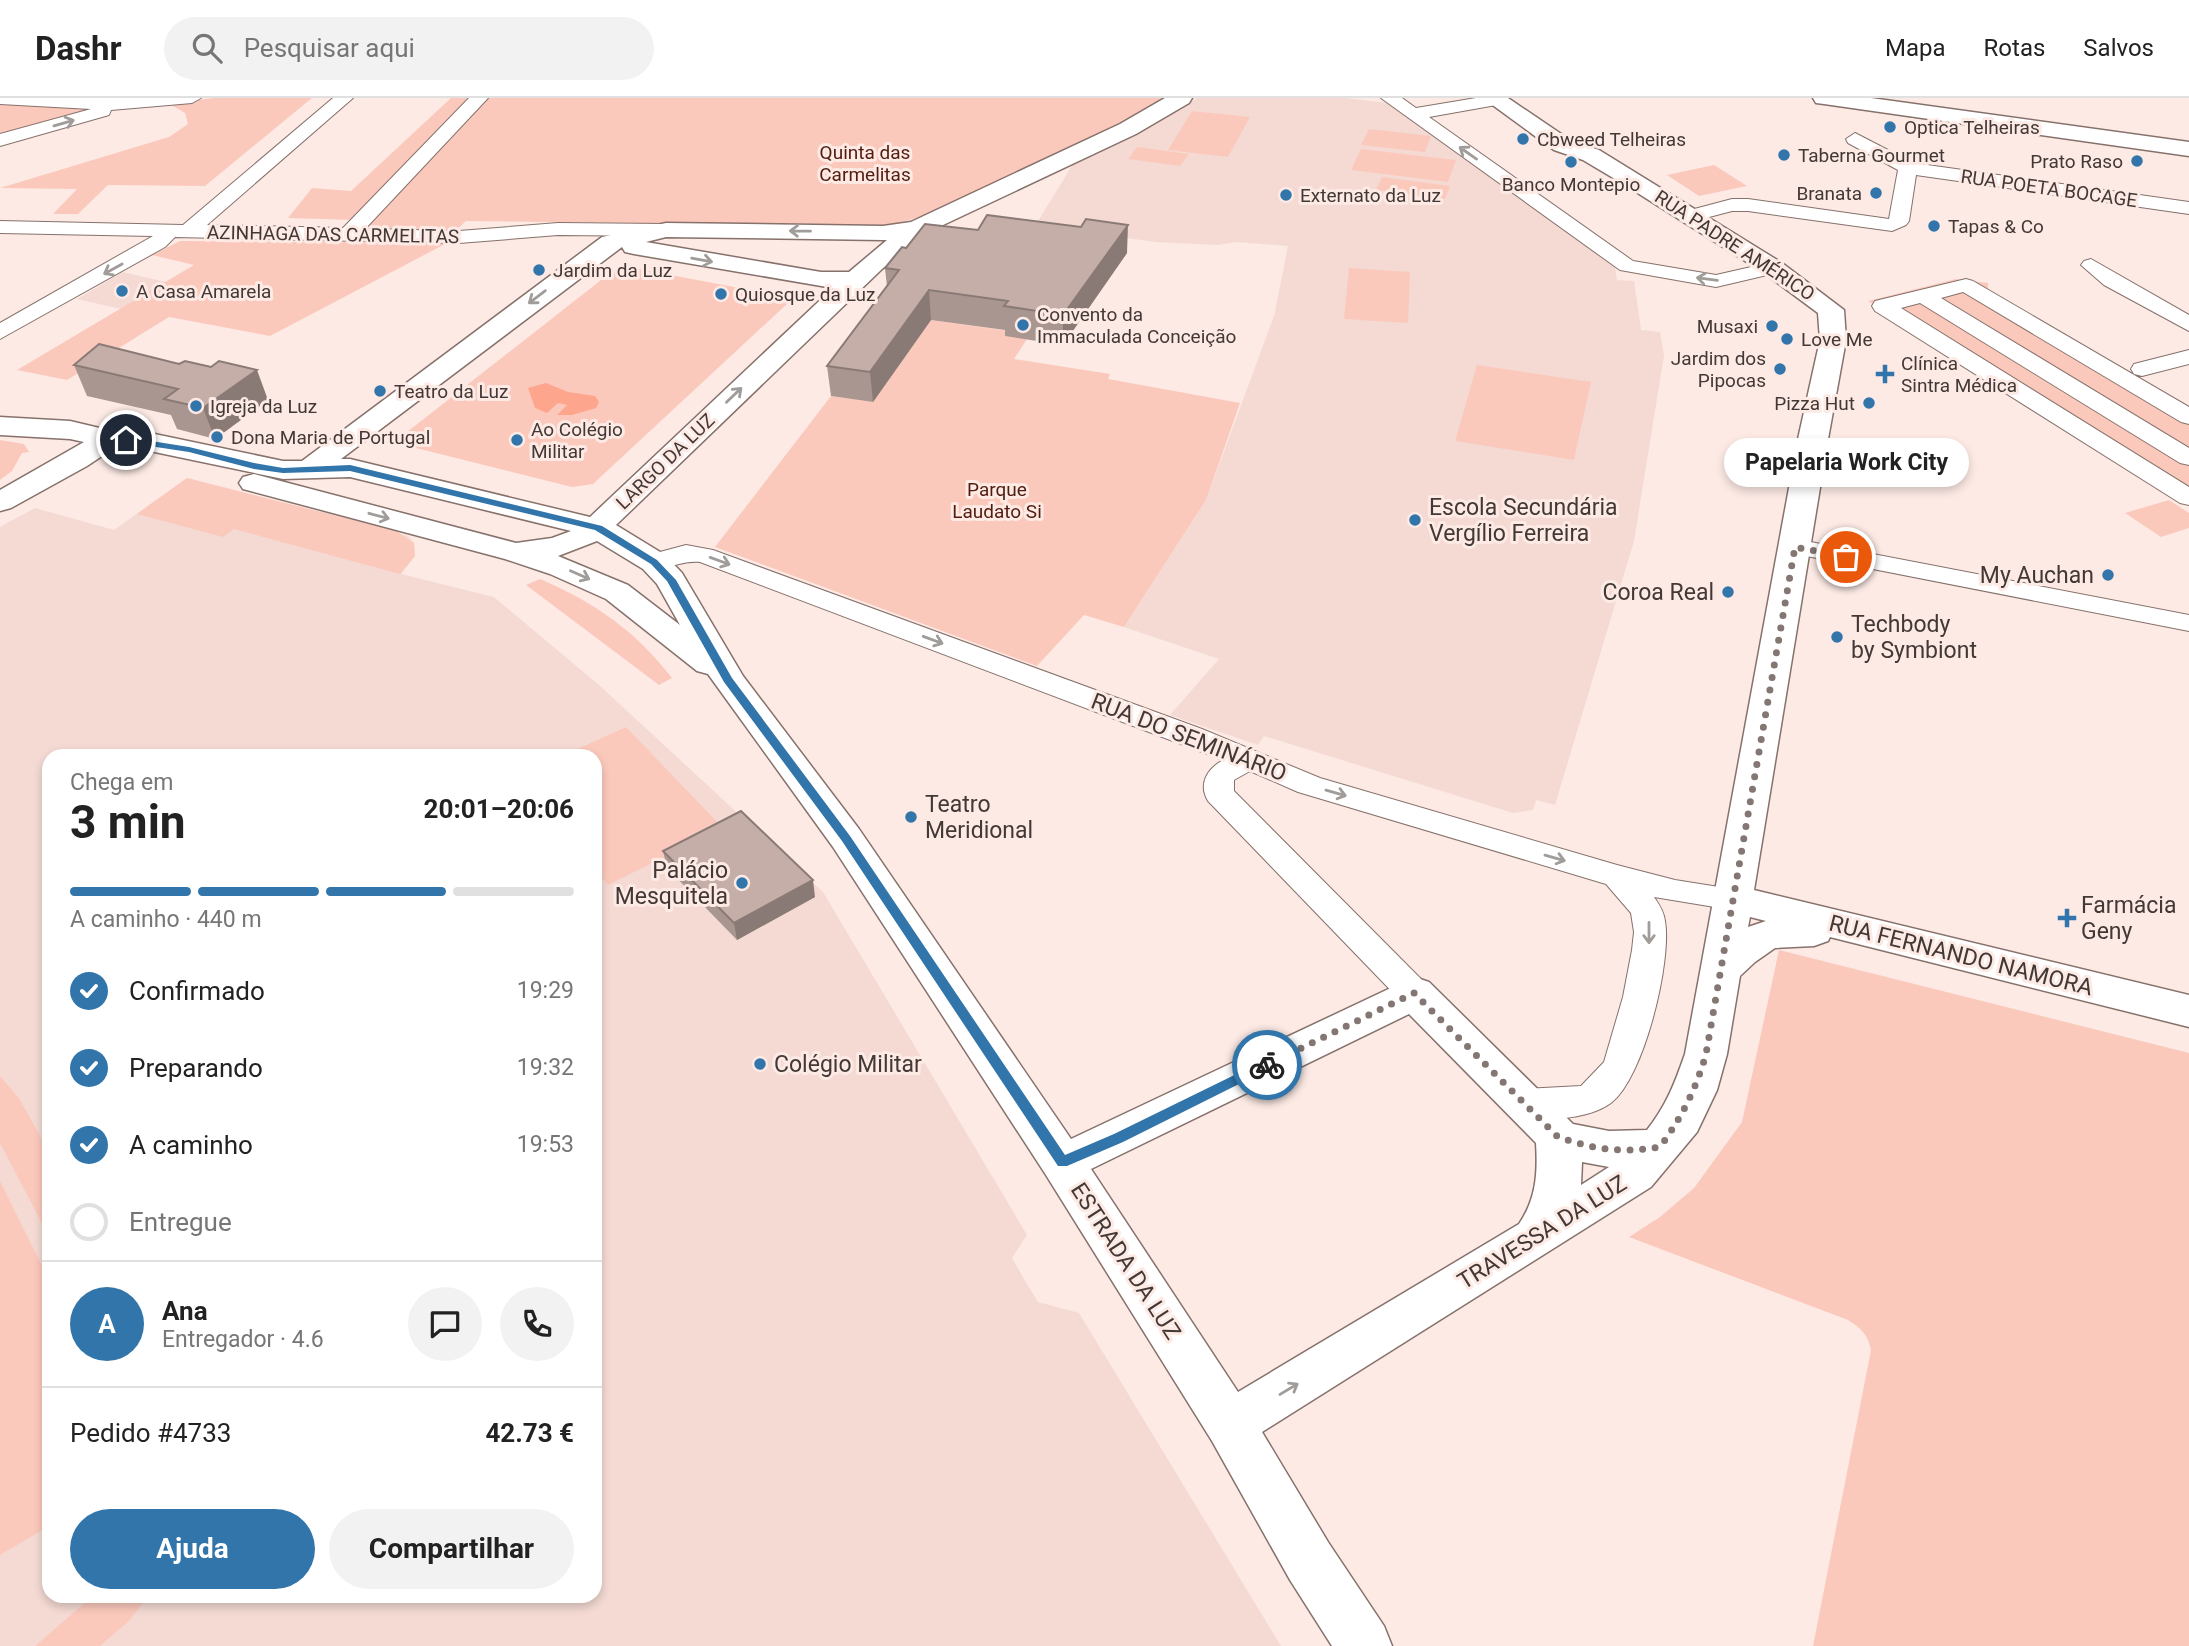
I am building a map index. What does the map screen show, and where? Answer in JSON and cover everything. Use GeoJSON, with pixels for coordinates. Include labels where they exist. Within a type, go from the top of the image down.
{"type":"FeatureCollection","features":[{"type":"Feature","properties":{"kind":"street"},"geometry":{"type":"LineString","coordinates":[[0,99],[127,105],[192,98]]}},
{"type":"Feature","properties":{"kind":"street"},"geometry":{"type":"LineString","coordinates":[[0,332],[178,231],[344,98]]}},
{"type":"Feature","properties":{"kind":"street"},"geometry":{"type":"LineString","coordinates":[[348,235],[479,98]]}},
{"type":"Feature","properties":{"kind":"street"},"geometry":{"type":"LineString","coordinates":[[312,484],[611,242],[666,230],[883,233],[917,228],[1128,128],[1181,98]]}},
{"type":"Feature","properties":{"kind":"street"},"geometry":{"type":"LineString","coordinates":[[1390,98],[1627,265],[1716,281],[1773,268]]}},
{"type":"Feature","properties":{"kind":"street"},"geometry":{"type":"LineString","coordinates":[[1824,98],[2189,149]]}},
{"type":"Feature","properties":{"kind":"street"},"geometry":{"type":"LineString","coordinates":[[1885,98],[2189,139]]}},
{"type":"Feature","properties":{"kind":"street"},"geometry":{"type":"LineString","coordinates":[[1413,114],[1495,99]]}},
{"type":"Feature","properties":{"kind":"street","name":"RUA PADRE AMÉRICO"},"geometry":{"type":"LineString","coordinates":[[1495,99],[1562,145],[1591,155],[1773,268],[1831,310],[1833,340],[1733,899]]}},
{"type":"Feature","properties":{"kind":"street","name":"RUA PADRE AMÉRICO"},"geometry":{"type":"LineString","coordinates":[[1535,104],[1535,110],[1579,141],[1591,155]]}},
{"type":"Feature","properties":{"kind":"street"},"geometry":{"type":"LineString","coordinates":[[0,141],[127,105]]}},
{"type":"Feature","properties":{"kind":"street","name":"RUA POETA BOCAGE"},"geometry":{"type":"LineString","coordinates":[[1855,139],[1908,168],[2189,208]]}},
{"type":"Feature","properties":{"kind":"street"},"geometry":{"type":"LineString","coordinates":[[1690,216],[1732,205],[1748,205],[1892,225],[1899,221],[1908,168]]}},
{"type":"Feature","properties":{"kind":"street","name":"AZINHAGA DAS CARMELITAS"},"geometry":{"type":"LineString","coordinates":[[0,227],[458,237],[558,229],[666,230]]}},
{"type":"Feature","properties":{"kind":"street","name":"LARGO DA LUZ"},"geometry":{"type":"LineString","coordinates":[[312,484],[350,468],[598,528],[611,512],[864,272],[917,228]]}},
{"type":"Feature","properties":{"kind":"street"},"geometry":{"type":"LineString","coordinates":[[558,229],[611,242],[821,280],[864,272],[878,246],[846,232]]}},
{"type":"Feature","properties":{"kind":"street"},"geometry":{"type":"LineString","coordinates":[[2091,265],[2110,281],[2189,324]]}},
{"type":"Feature","properties":{"kind":"street"},"geometry":{"type":"LineString","coordinates":[[2189,417],[1966,285],[1883,306],[2189,498]]}},
{"type":"Feature","properties":{"kind":"street"},"geometry":{"type":"LineString","coordinates":[[1923,296],[2189,458]]}},
{"type":"Feature","properties":{"kind":"street"},"geometry":{"type":"LineString","coordinates":[[2142,369],[2189,357]]}},
{"type":"Feature","properties":{"kind":"street"},"geometry":{"type":"LineString","coordinates":[[2033,400],[2119,376]]}},
{"type":"Feature","properties":{"kind":"street"},"geometry":{"type":"LineString","coordinates":[[0,426],[70,430],[108,439],[133,449],[312,484],[516,552],[557,549],[598,528]]}},
{"type":"Feature","properties":{"kind":"street"},"geometry":{"type":"LineString","coordinates":[[0,502],[77,460],[108,439]]}},
{"type":"Feature","properties":{"kind":"street","name":"ESTRADA DA LUZ"},"geometry":{"type":"LineString","coordinates":[[598,528],[654,562],[671,580],[728,680],[846,838],[1062,1162],[1230,1424],[1309,1561],[1364,1646]]}},
{"type":"Feature","properties":{"kind":"street"},"geometry":{"type":"LineString","coordinates":[[1795,547],[2189,623]]}},
{"type":"Feature","properties":{"kind":"street","name":"ESTRADA DA LUZ"},"geometry":{"type":"LineString","coordinates":[[516,552],[561,567],[617,592],[728,680]]}},
{"type":"Feature","properties":{"kind":"street","name":"RUA DO SEMINÁRIO"},"geometry":{"type":"LineString","coordinates":[[654,562],[685,553],[704,555],[1192,736],[1309,785],[1617,876],[1675,891],[1733,899]]}},
{"type":"Feature","properties":{"kind":"street"},"geometry":{"type":"LineString","coordinates":[[1260,765],[1244,799],[1240,817],[1558,1137],[1588,1147],[1625,1152],[1660,1147]]}},
{"type":"Feature","properties":{"kind":"street"},"geometry":{"type":"LineString","coordinates":[[1524,1103],[1563,1103],[1594,1096],[1615,1075],[1626,1050],[1651,936],[1649,916],[1634,893],[1617,876]]}},
{"type":"Feature","properties":{"kind":"street","name":"RUA FERNANDO NAMORA"},"geometry":{"type":"LineString","coordinates":[[1733,899],[2189,1011]]}},
{"type":"Feature","properties":{"kind":"street","name":"TRAVESSA DA LUZ"},"geometry":{"type":"LineString","coordinates":[[1230,1424],[1635,1174],[1681,1119],[1695,1090],[1706,1054],[1733,899]]}},
{"type":"Feature","properties":{"kind":"street"},"geometry":{"type":"LineString","coordinates":[[1719,973],[1740,949],[1764,934],[1795,930],[1866,932]]}},
{"type":"Feature","properties":{"kind":"street"},"geometry":{"type":"LineString","coordinates":[[1062,1162],[1118,1138],[1414,993]]}},
{"type":"Feature","properties":{"kind":"street"},"geometry":{"type":"LineString","coordinates":[[1535,1238],[1550,1218],[1561,1177],[1558,1137]]}},
{"type":"Feature","properties":{"kind":"shaded area","name":"Escola Secundária Vergílio Ferreira"},"geometry":{"type":"Polygon","coordinates":[[[1197,98],[1345,98],[1388,103],[1614,262],[1617,280],[1634,281],[1641,330],[1660,332],[1664,355],[1634,541],[1555,805],[1536,800],[1533,810],[1513,813],[1264,736],[1258,745],[1170,715],[1219,659],[1124,627],[1206,500],[1274,316],[1288,246],[1236,242],[1217,245],[1156,242],[1035,226],[1073,164],[1133,136],[1197,98]]]}},
{"type":"Feature","properties":{"kind":"shaded area","name":"A Casa Amarela"},"geometry":{"type":"Polygon","coordinates":[[[123,272],[166,282],[121,309],[77,299],[123,272]]]}},
{"type":"Feature","properties":{"kind":"shaded area"},"geometry":{"type":"Polygon","coordinates":[[[546,383],[568,392],[595,396],[599,402],[596,408],[572,415],[557,415],[567,405],[558,403],[547,413],[535,408],[528,388],[546,383]]]}},
{"type":"Feature","properties":{"kind":"shaded area","name":"Colégio Militar"},"geometry":{"type":"Polygon","coordinates":[[[187,478],[331,513],[408,536],[414,543],[415,556],[401,574],[494,597],[599,685],[823,892],[1027,1235],[1012,1258],[1024,1279],[1038,1302],[1079,1313],[1281,1646],[0,1646],[0,527],[35,508],[114,530],[187,478]]]}},
{"type":"Feature","properties":{"kind":"green space"},"geometry":{"type":"Polygon","coordinates":[[[213,98],[312,98],[205,186],[108,185],[78,214],[53,214],[77,189],[0,188],[169,137],[188,124],[185,113],[170,104],[213,98]]]}},
{"type":"Feature","properties":{"kind":"green space"},"geometry":{"type":"Polygon","coordinates":[[[451,98],[474,98],[354,220],[288,218],[312,188],[351,191],[451,98]]]}},
{"type":"Feature","properties":{"kind":"green space","name":"Quinta das Carmelitas"},"geometry":{"type":"Polygon","coordinates":[[[487,98],[1167,98],[1131,121],[926,215],[889,226],[466,221],[454,232],[375,230],[367,221],[487,98]]]}},
{"type":"Feature","properties":{"kind":"green space"},"geometry":{"type":"Polygon","coordinates":[[[0,103],[99,107],[0,136],[0,103]]]}},
{"type":"Feature","properties":{"kind":"green space"},"geometry":{"type":"Polygon","coordinates":[[[1192,111],[1250,117],[1228,157],[1168,150],[1192,111]]]}},
{"type":"Feature","properties":{"kind":"green space"},"geometry":{"type":"Polygon","coordinates":[[[1369,129],[1431,136],[1425,152],[1361,145],[1369,129]]]}},
{"type":"Feature","properties":{"kind":"green space"},"geometry":{"type":"Polygon","coordinates":[[[1137,147],[1189,154],[1180,166],[1128,159],[1137,147]]]}},
{"type":"Feature","properties":{"kind":"green space"},"geometry":{"type":"Polygon","coordinates":[[[1361,149],[1456,160],[1448,182],[1351,170],[1361,149]]]}},
{"type":"Feature","properties":{"kind":"green space"},"geometry":{"type":"Polygon","coordinates":[[[1714,165],[1747,186],[1699,196],[1667,175],[1714,165]]]}},
{"type":"Feature","properties":{"kind":"green space"},"geometry":{"type":"Polygon","coordinates":[[[1382,177],[1450,186],[1445,199],[1376,190],[1382,177]]]}},
{"type":"Feature","properties":{"kind":"green space"},"geometry":{"type":"Polygon","coordinates":[[[180,241],[447,243],[270,336],[169,317],[67,380],[17,370],[194,265],[152,255],[180,241]]]}},
{"type":"Feature","properties":{"kind":"green space"},"geometry":{"type":"Polygon","coordinates":[[[629,267],[776,295],[788,303],[593,484],[572,487],[400,444],[399,439],[402,436],[610,273],[629,267]]]}},
{"type":"Feature","properties":{"kind":"green space"},"geometry":{"type":"Polygon","coordinates":[[[1349,268],[1410,272],[1408,323],[1344,319],[1349,268]]]}},
{"type":"Feature","properties":{"kind":"green space"},"geometry":{"type":"Polygon","coordinates":[[[1956,279],[1988,283],[1988,294],[2189,412],[2189,503],[1868,301],[1956,279]]]}},
{"type":"Feature","properties":{"kind":"green space","name":"Parque Laudato Si"},"geometry":{"type":"Polygon","coordinates":[[[931,320],[1009,331],[1027,339],[1014,359],[1110,374],[1108,379],[1240,403],[1206,500],[1124,627],[1084,615],[1037,666],[715,547],[831,396],[873,402],[931,320]]]}},
{"type":"Feature","properties":{"kind":"green space"},"geometry":{"type":"Polygon","coordinates":[[[1477,365],[1591,382],[1574,460],[1455,441],[1477,365]]]}},
{"type":"Feature","properties":{"kind":"green space"},"geometry":{"type":"Polygon","coordinates":[[[0,440],[24,444],[29,452],[22,453],[12,471],[0,480],[0,440]]]}},
{"type":"Feature","properties":{"kind":"green space"},"geometry":{"type":"Polygon","coordinates":[[[187,478],[396,531],[414,543],[415,556],[400,574],[234,529],[223,537],[137,514],[187,478]]]}},
{"type":"Feature","properties":{"kind":"green space"},"geometry":{"type":"Polygon","coordinates":[[[2169,500],[2189,513],[2189,528],[2161,537],[2125,513],[2169,500]]]}},
{"type":"Feature","properties":{"kind":"green space"},"geometry":{"type":"Polygon","coordinates":[[[540,579],[596,608],[629,632],[672,678],[659,685],[526,585],[540,579]]]}},
{"type":"Feature","properties":{"kind":"green space"},"geometry":{"type":"Polygon","coordinates":[[[626,727],[723,828],[608,885],[602,878],[602,749],[577,749],[626,727]]]}},
{"type":"Feature","properties":{"kind":"green space"},"geometry":{"type":"Polygon","coordinates":[[[1779,950],[2189,1053],[2189,1646],[1813,1646],[1871,1350],[1868,1340],[1860,1329],[1848,1320],[1629,1237],[1660,1217],[1694,1188],[1742,1122],[1779,950]]]}},
{"type":"Feature","properties":{"kind":"green space"},"geometry":{"type":"Polygon","coordinates":[[[0,1076],[19,1098],[42,1139],[42,1224],[0,1143],[0,1076]]]}},
{"type":"Feature","properties":{"kind":"green space"},"geometry":{"type":"Polygon","coordinates":[[[0,1181],[42,1266],[42,1530],[0,1555],[0,1181]]]}},
{"type":"Feature","properties":{"kind":"green space"},"geometry":{"type":"Polygon","coordinates":[[[85,1603],[143,1603],[130,1620],[100,1646],[35,1646],[85,1603]]]}},
{"type":"Feature","properties":{"kind":"building"},"geometry":{"type":"Polygon","coordinates":[[[987,215],[1081,227],[1086,219],[1128,225],[1063,315],[1004,306],[1008,301],[929,290],[870,372],[827,366],[899,270],[885,268],[925,224],[978,230],[987,215]]]}},
{"type":"Feature","properties":{"kind":"building"},"geometry":{"type":"Polygon","coordinates":[[[99,344],[179,364],[185,361],[211,367],[219,361],[257,370],[203,408],[164,399],[178,389],[74,365],[99,344]]]}},
{"type":"Feature","properties":{"kind":"building","name":"Palácio Mesquitela"},"geometry":{"type":"Polygon","coordinates":[[[741,811],[813,880],[734,923],[663,851],[741,811]]]}},
{"type":"Feature","properties":{"kind":"way so far"},"geometry":{"type":"LineString","coordinates":[[1267,1065],[1414,993],[1558,1137],[1588,1147],[1625,1152],[1660,1147],[1681,1119],[1695,1090],[1706,1054],[1795,547],[1846,557]]}},
{"type":"Feature","properties":{"kind":"place","name":"Optica Telheiras"},"geometry":{"type":"Point","coordinates":[1890,127]}},
{"type":"Feature","properties":{"kind":"place","name":"Cbweed Telheiras"},"geometry":{"type":"Point","coordinates":[1523,139]}},
{"type":"Feature","properties":{"kind":"place","name":"Taberna Gourmet"},"geometry":{"type":"Point","coordinates":[1784,155]}},
{"type":"Feature","properties":{"kind":"place","name":"Prato Raso"},"geometry":{"type":"Point","coordinates":[2137,161]}},
{"type":"Feature","properties":{"kind":"place","name":"Banco Montepio"},"geometry":{"type":"Point","coordinates":[1571,162]}},
{"type":"Feature","properties":{"kind":"place","name":"Branata"},"geometry":{"type":"Point","coordinates":[1876,193]}},
{"type":"Feature","properties":{"kind":"place","name":"Externato da Luz"},"geometry":{"type":"Point","coordinates":[1286,195]}},
{"type":"Feature","properties":{"kind":"place","name":"Tapas & Co"},"geometry":{"type":"Point","coordinates":[1934,226]}},
{"type":"Feature","properties":{"kind":"place","name":"Jardim da Luz"},"geometry":{"type":"Point","coordinates":[539,270]}},
{"type":"Feature","properties":{"kind":"place","name":"A Casa Amarela"},"geometry":{"type":"Point","coordinates":[122,291]}},
{"type":"Feature","properties":{"kind":"place","name":"Quiosque da Luz"},"geometry":{"type":"Point","coordinates":[721,294]}},
{"type":"Feature","properties":{"kind":"place","name":"Convento da Immaculada Conceição"},"geometry":{"type":"Point","coordinates":[1023,325]}},
{"type":"Feature","properties":{"kind":"place","name":"Musaxi"},"geometry":{"type":"Point","coordinates":[1772,326]}},
{"type":"Feature","properties":{"kind":"place","name":"Love Me"},"geometry":{"type":"Point","coordinates":[1787,339]}},
{"type":"Feature","properties":{"kind":"place","name":"Jardim dos Pipocas"},"geometry":{"type":"Point","coordinates":[1780,369]}},
{"type":"Feature","properties":{"kind":"place","name":"Clínica Sintra Médica"},"geometry":{"type":"Point","coordinates":[1885,374]}},
{"type":"Feature","properties":{"kind":"place","name":"Teatro da Luz"},"geometry":{"type":"Point","coordinates":[380,391]}},
{"type":"Feature","properties":{"kind":"place","name":"Pizza Hut"},"geometry":{"type":"Point","coordinates":[1869,403]}},
{"type":"Feature","properties":{"kind":"place","name":"Igreja da Luz"},"geometry":{"type":"Point","coordinates":[196,406]}},
{"type":"Feature","properties":{"kind":"place","name":"Dona Maria de Portugal"},"geometry":{"type":"Point","coordinates":[217,437]}},
{"type":"Feature","properties":{"kind":"place","name":"Ao Colégio Militar"},"geometry":{"type":"Point","coordinates":[517,440]}},
{"type":"Feature","properties":{"kind":"place","name":"Escola Secundária Vergílio Ferreira"},"geometry":{"type":"Point","coordinates":[1415,520]}},
{"type":"Feature","properties":{"kind":"place","name":"Papelaria Work City"},"geometry":{"type":"Point","coordinates":[1846,557]}},
{"type":"Feature","properties":{"kind":"place","name":"My Auchan"},"geometry":{"type":"Point","coordinates":[2108,575]}},
{"type":"Feature","properties":{"kind":"place","name":"Coroa Real"},"geometry":{"type":"Point","coordinates":[1728,592]}},
{"type":"Feature","properties":{"kind":"place","name":"Techbody by Symbiont"},"geometry":{"type":"Point","coordinates":[1837,637]}},
{"type":"Feature","properties":{"kind":"place","name":"Teatro Meridional"},"geometry":{"type":"Point","coordinates":[911,817]}},
{"type":"Feature","properties":{"kind":"place","name":"Palácio Mesquitela"},"geometry":{"type":"Point","coordinates":[742,883]}},
{"type":"Feature","properties":{"kind":"place","name":"Farmácia Geny"},"geometry":{"type":"Point","coordinates":[2067,918]}},
{"type":"Feature","properties":{"kind":"place","name":"Colégio Militar"},"geometry":{"type":"Point","coordinates":[760,1064]}},
{"type":"Feature","properties":{"kind":"route"},"geometry":{"type":"LineString","coordinates":[[126,440],[145,441],[283,470],[350,468],[598,528],[654,562],[671,580],[728,680],[846,838],[1062,1162],[1118,1138],[1267,1065]]}}]}
